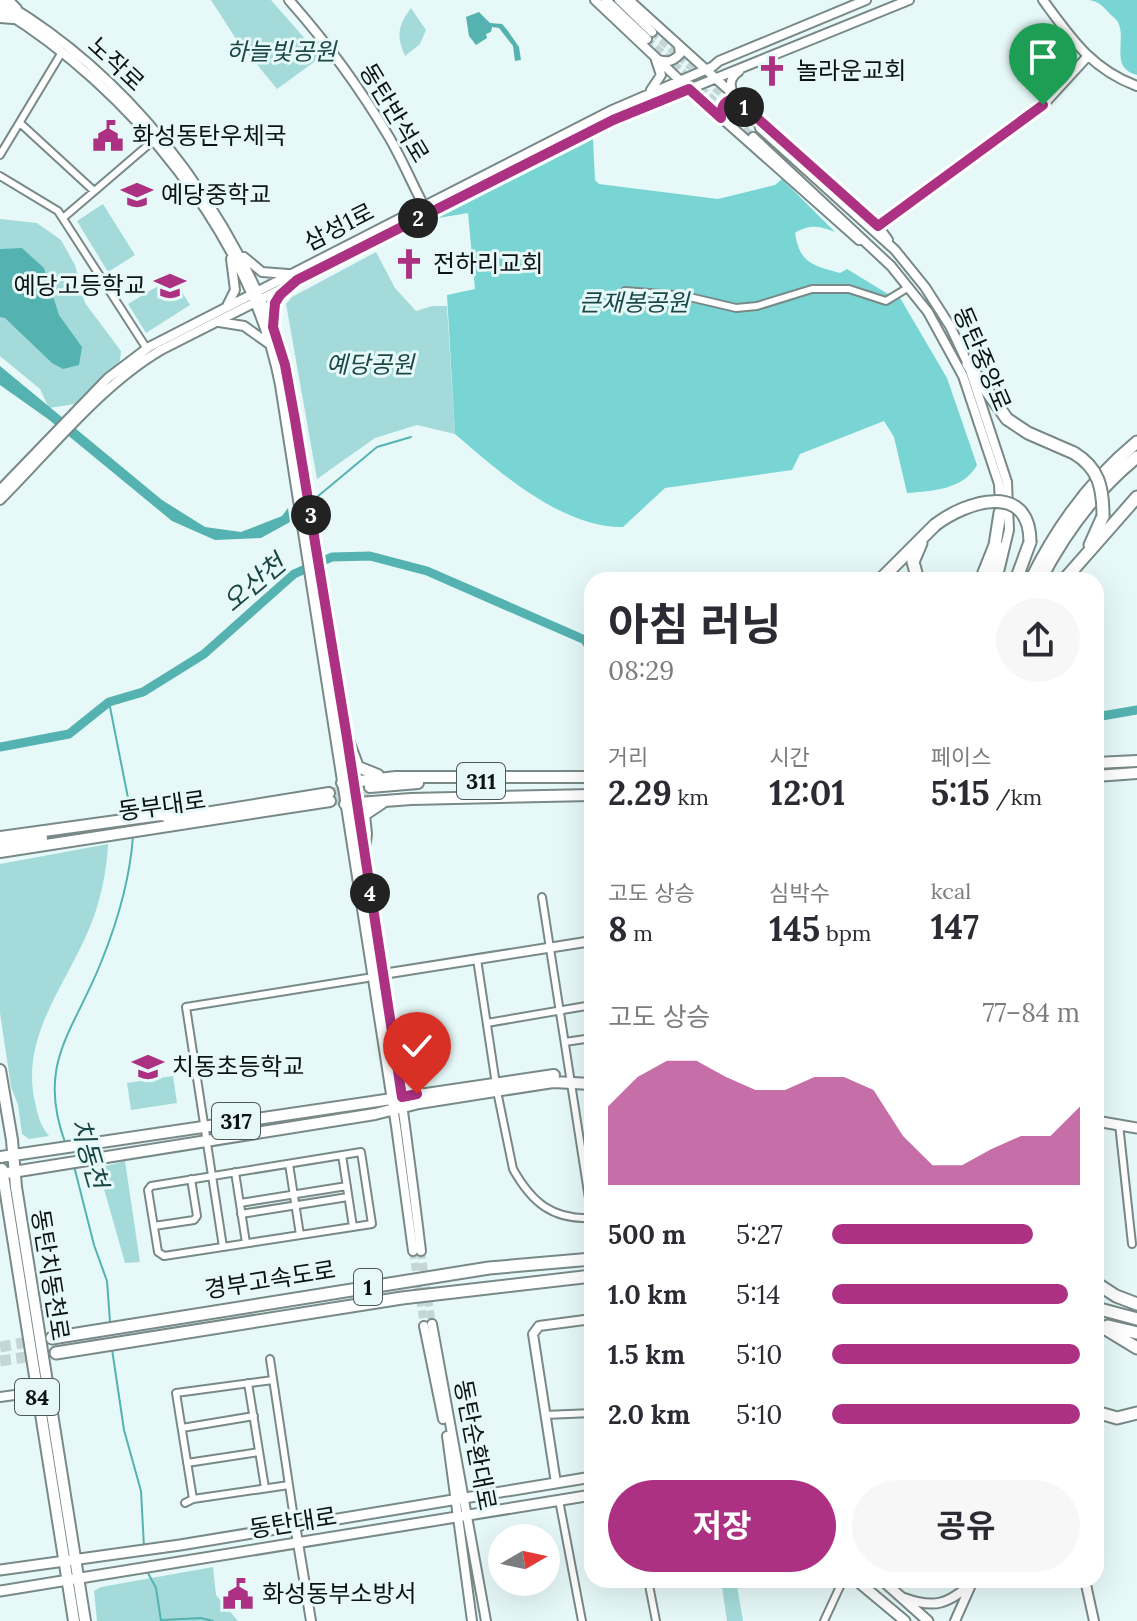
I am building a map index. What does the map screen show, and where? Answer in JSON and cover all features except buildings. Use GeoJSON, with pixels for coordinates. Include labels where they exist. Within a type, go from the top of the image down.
{"type":"FeatureCollection","features":[{"type":"Feature","properties":{"kind":"highway"},"geometry":{"type":"LineString","coordinates":[[968,364],[1007,419],[1028,433],[1085,459],[1096,472],[1102,489],[1103,516],[1096,536],[1076,566]]}},
{"type":"Feature","properties":{"kind":"highway"},"geometry":{"type":"LineString","coordinates":[[1036,572],[1087,491],[1137,442]]}},
{"type":"Feature","properties":{"kind":"highway"},"geometry":{"type":"LineString","coordinates":[[1062,526],[1104,480],[1137,451]]}},
{"type":"Feature","properties":{"kind":"highway"},"geometry":{"type":"LineString","coordinates":[[1045,572],[1072,527],[1093,501],[1115,476],[1137,460]]}},
{"type":"Feature","properties":{"kind":"highway"},"geometry":{"type":"LineString","coordinates":[[1071,572],[1137,497]]}},
{"type":"Feature","properties":{"kind":"highway"},"geometry":{"type":"LineString","coordinates":[[888,572],[935,525],[956,510],[973,503],[1001,502],[1021,512],[1030,532],[1030,542],[1019,572]]}},
{"type":"Feature","properties":{"kind":"highway"},"geometry":{"type":"LineString","coordinates":[[984,572],[995,545],[1000,513]]}},
{"type":"Feature","properties":{"kind":"highway"},"geometry":{"type":"LineString","coordinates":[[915,572],[915,554],[935,525]]}},
{"type":"Feature","properties":{"kind":"highway","name":"경부고속도로"},"geometry":{"type":"LineString","coordinates":[[52,1338],[489,1268],[584,1260]]}},
{"type":"Feature","properties":{"kind":"highway","name":"경부고속도로"},"geometry":{"type":"LineString","coordinates":[[56,1353],[402,1298],[584,1277]]}},
{"type":"Feature","properties":{"kind":"highway"},"geometry":{"type":"LineString","coordinates":[[1104,1288],[1137,1304]]}},
{"type":"Feature","properties":{"kind":"highway"},"geometry":{"type":"LineString","coordinates":[[1104,1310],[1137,1319]]}},
{"type":"Feature","properties":{"kind":"highway"},"geometry":{"type":"LineString","coordinates":[[1104,1324],[1137,1333]]}},
{"type":"Feature","properties":{"kind":"highway"},"geometry":{"type":"LineString","coordinates":[[1104,1327],[1137,1348]]}},
{"type":"Feature","properties":{"kind":"highway"},"geometry":{"type":"LineString","coordinates":[[1104,1416],[1137,1415]]}},
{"type":"Feature","properties":{"kind":"main road"},"geometry":{"type":"LineString","coordinates":[[0,17],[16,15],[7,0]]}},
{"type":"Feature","properties":{"kind":"main road"},"geometry":{"type":"LineString","coordinates":[[347,738],[358,767],[370,774],[396,777],[584,779]]}},
{"type":"Feature","properties":{"kind":"main road"},"geometry":{"type":"LineString","coordinates":[[1104,763],[1137,761]]}},
{"type":"Feature","properties":{"kind":"main road"},"geometry":{"type":"LineString","coordinates":[[1104,775],[1137,773]]}},
{"type":"Feature","properties":{"kind":"main road"},"geometry":{"type":"LineString","coordinates":[[348,782],[396,777]]}},
{"type":"Feature","properties":{"kind":"main road","name":"311"},"geometry":{"type":"LineString","coordinates":[[584,779],[461,782],[371,792],[584,793]]}},
{"type":"Feature","properties":{"kind":"main road"},"geometry":{"type":"LineString","coordinates":[[351,804],[584,793]]}},
{"type":"Feature","properties":{"kind":"main road","name":"동부대로"},"geometry":{"type":"LineString","coordinates":[[1,838],[110,831],[329,797]]}},
{"type":"Feature","properties":{"kind":"main road"},"geometry":{"type":"LineString","coordinates":[[364,850],[364,815],[386,801]]}},
{"type":"Feature","properties":{"kind":"main road"},"geometry":{"type":"LineString","coordinates":[[2,857],[110,831]]}},
{"type":"Feature","properties":{"kind":"main road","name":"84"},"geometry":{"type":"LineString","coordinates":[[0,1070],[13,1155],[6,1173]]}},
{"type":"Feature","properties":{"kind":"main road","name":"317"},"geometry":{"type":"LineString","coordinates":[[6,1173],[207,1140],[397,1103],[496,1087],[584,1077]]}},
{"type":"Feature","properties":{"kind":"main road","name":"317"},"geometry":{"type":"LineString","coordinates":[[571,1078],[584,1082]]}},
{"type":"Feature","properties":{"kind":"main road","name":"317"},"geometry":{"type":"LineString","coordinates":[[0,1156],[205,1126],[397,1103]]}},
{"type":"Feature","properties":{"kind":"main road"},"geometry":{"type":"LineString","coordinates":[[1104,1122],[1137,1128]]}},
{"type":"Feature","properties":{"kind":"main road","name":"84"},"geometry":{"type":"LineString","coordinates":[[0,1156],[6,1173]]}},
{"type":"Feature","properties":{"kind":"main road","name":"동탄치동천로"},"geometry":{"type":"LineString","coordinates":[[6,1173],[73,1579],[85,1621]]}},
{"type":"Feature","properties":{"kind":"main road","name":"동탄대로"},"geometry":{"type":"LineString","coordinates":[[0,1570],[184,1544],[584,1478]]}},
{"type":"Feature","properties":{"kind":"main road","name":"동탄대로"},"geometry":{"type":"LineString","coordinates":[[0,1591],[584,1496]]}},
{"type":"Feature","properties":{"kind":"main road","name":"동탄치동천로"},"geometry":{"type":"LineString","coordinates":[[73,1579],[74,1621]]}},
{"type":"Feature","properties":{"kind":"main road"},"geometry":{"type":"LineString","coordinates":[[866,1588],[905,1621]]}},
{"type":"Feature","properties":{"kind":"main road"},"geometry":{"type":"LineString","coordinates":[[891,1588],[928,1621]]}},
{"type":"Feature","properties":{"kind":"street","name":"노작로"},"geometry":{"type":"LineString","coordinates":[[0,0],[87,67],[136,115],[198,184],[255,297]]}},
{"type":"Feature","properties":{"kind":"street","name":"동탄반석로"},"geometry":{"type":"LineString","coordinates":[[289,0],[321,36],[353,81],[390,138],[426,210]]}},
{"type":"Feature","properties":{"kind":"street"},"geometry":{"type":"LineString","coordinates":[[595,0],[721,118],[891,266]]}},
{"type":"Feature","properties":{"kind":"street"},"geometry":{"type":"LineString","coordinates":[[606,0],[649,36],[619,0]]}},
{"type":"Feature","properties":{"kind":"street"},"geometry":{"type":"LineString","coordinates":[[629,0],[878,226],[895,250]]}},
{"type":"Feature","properties":{"kind":"street","name":"삼성1로"},"geometry":{"type":"LineString","coordinates":[[426,210],[436,199],[646,94],[866,0]]}},
{"type":"Feature","properties":{"kind":"street","name":"삼성1로"},"geometry":{"type":"LineString","coordinates":[[79,414],[108,378],[147,349],[219,311],[255,297],[426,210],[623,116],[909,0]]}},
{"type":"Feature","properties":{"kind":"street"},"geometry":{"type":"LineString","coordinates":[[1043,0],[1087,57],[1110,74],[1137,86]]}},
{"type":"Feature","properties":{"kind":"street","name":"노작로"},"geometry":{"type":"LineString","coordinates":[[0,9],[16,15]]}},
{"type":"Feature","properties":{"kind":"street"},"geometry":{"type":"LineString","coordinates":[[656,58],[665,62],[674,59],[680,54],[679,47]]}},
{"type":"Feature","properties":{"kind":"street","name":"노작로"},"geometry":{"type":"LineString","coordinates":[[0,155],[64,49]]}},
{"type":"Feature","properties":{"kind":"street"},"geometry":{"type":"LineString","coordinates":[[878,226],[1043,105],[1087,57]]}},
{"type":"Feature","properties":{"kind":"street"},"geometry":{"type":"LineString","coordinates":[[646,94],[655,87],[661,75],[656,58]]}},
{"type":"Feature","properties":{"kind":"street"},"geometry":{"type":"LineString","coordinates":[[737,100],[731,90],[731,79],[745,66]]}},
{"type":"Feature","properties":{"kind":"street"},"geometry":{"type":"LineString","coordinates":[[623,116],[631,107],[664,92],[660,88]]}},
{"type":"Feature","properties":{"kind":"street"},"geometry":{"type":"LineString","coordinates":[[721,118],[725,103],[737,100]]}},
{"type":"Feature","properties":{"kind":"street","name":"노작로"},"geometry":{"type":"LineString","coordinates":[[136,115],[234,252]]}},
{"type":"Feature","properties":{"kind":"street"},"geometry":{"type":"LineString","coordinates":[[20,123],[94,191]]}},
{"type":"Feature","properties":{"kind":"street","name":"동탄중앙로"},"geometry":{"type":"LineString","coordinates":[[760,128],[895,250],[939,308],[968,364],[1008,491],[1009,530],[999,572]]}},
{"type":"Feature","properties":{"kind":"street"},"geometry":{"type":"LineString","coordinates":[[753,137],[891,266]]}},
{"type":"Feature","properties":{"kind":"street"},"geometry":{"type":"LineString","coordinates":[[63,218],[154,140]]}},
{"type":"Feature","properties":{"kind":"street"},"geometry":{"type":"LineString","coordinates":[[0,176],[58,211],[147,349]]}},
{"type":"Feature","properties":{"kind":"street"},"geometry":{"type":"LineString","coordinates":[[418,195],[436,199]]}},
{"type":"Feature","properties":{"kind":"street"},"geometry":{"type":"LineString","coordinates":[[234,252],[262,272],[295,277]]}},
{"type":"Feature","properties":{"kind":"street"},"geometry":{"type":"LineString","coordinates":[[219,311],[229,304],[235,290],[234,252]]}},
{"type":"Feature","properties":{"kind":"street","name":"동탄중앙로"},"geometry":{"type":"LineString","coordinates":[[891,266],[928,312],[963,376],[999,484],[998,548],[991,572]]}},
{"type":"Feature","properties":{"kind":"street"},"geometry":{"type":"LineString","coordinates":[[295,277],[275,303],[273,327],[285,365],[306,486],[347,738],[348,782]]}},
{"type":"Feature","properties":{"kind":"street"},"geometry":{"type":"LineString","coordinates":[[625,291],[685,296],[736,308],[757,306],[812,289],[849,289],[886,301],[909,287]]}},
{"type":"Feature","properties":{"kind":"street"},"geometry":{"type":"LineString","coordinates":[[255,297],[264,318],[277,370],[318,634],[348,782],[371,978],[397,1103]]}},
{"type":"Feature","properties":{"kind":"street","name":"삼성1로"},"geometry":{"type":"LineString","coordinates":[[79,414],[140,363],[215,323],[255,297]]}},
{"type":"Feature","properties":{"kind":"street"},"geometry":{"type":"LineString","coordinates":[[264,318],[273,327]]}},
{"type":"Feature","properties":{"kind":"street"},"geometry":{"type":"LineString","coordinates":[[215,323],[241,324],[270,345]]}},
{"type":"Feature","properties":{"kind":"street"},"geometry":{"type":"LineString","coordinates":[[0,490],[79,414]]}},
{"type":"Feature","properties":{"kind":"street"},"geometry":{"type":"LineString","coordinates":[[0,500],[55,438]]}},
{"type":"Feature","properties":{"kind":"street"},"geometry":{"type":"LineString","coordinates":[[351,804],[364,850],[383,974],[417,1251]]}},
{"type":"Feature","properties":{"kind":"street"},"geometry":{"type":"LineString","coordinates":[[542,897],[584,1165]]}},
{"type":"Feature","properties":{"kind":"street"},"geometry":{"type":"LineString","coordinates":[[383,974],[584,942]]}},
{"type":"Feature","properties":{"kind":"street"},"geometry":{"type":"LineString","coordinates":[[477,959],[508,1154],[519,1180],[551,1212],[570,1219],[584,1218]]}},
{"type":"Feature","properties":{"kind":"street"},"geometry":{"type":"LineString","coordinates":[[223,1247],[186,1007],[371,978]]}},
{"type":"Feature","properties":{"kind":"street"},"geometry":{"type":"LineString","coordinates":[[487,1023],[584,1006]]}},
{"type":"Feature","properties":{"kind":"street"},"geometry":{"type":"LineString","coordinates":[[565,1042],[584,1039]]}},
{"type":"Feature","properties":{"kind":"street"},"geometry":{"type":"LineString","coordinates":[[1119,1124],[1132,1244]]}},
{"type":"Feature","properties":{"kind":"street"},"geometry":{"type":"LineString","coordinates":[[361,1152],[372,1224],[164,1256],[158,1252],[148,1190],[151,1186],[235,1172],[361,1152]]}},
{"type":"Feature","properties":{"kind":"street"},"geometry":{"type":"LineString","coordinates":[[342,1155],[353,1227]]}},
{"type":"Feature","properties":{"kind":"street"},"geometry":{"type":"LineString","coordinates":[[289,1164],[300,1235]]}},
{"type":"Feature","properties":{"kind":"street"},"geometry":{"type":"LineString","coordinates":[[235,1172],[246,1243]]}},
{"type":"Feature","properties":{"kind":"street"},"geometry":{"type":"LineString","coordinates":[[154,1226],[194,1220],[197,1216],[191,1179]]}},
{"type":"Feature","properties":{"kind":"street"},"geometry":{"type":"LineString","coordinates":[[240,1203],[347,1186]]}},
{"type":"Feature","properties":{"kind":"street"},"geometry":{"type":"LineString","coordinates":[[241,1214],[348,1197]]}},
{"type":"Feature","properties":{"kind":"street"},"geometry":{"type":"LineString","coordinates":[[556,1483],[533,1334],[535,1329],[544,1325],[584,1320]]}},
{"type":"Feature","properties":{"kind":"street","name":"동탄순환대로"},"geometry":{"type":"LineString","coordinates":[[428,1325],[460,1498],[468,1515],[486,1621]]}},
{"type":"Feature","properties":{"kind":"street"},"geometry":{"type":"LineString","coordinates":[[270,1359],[311,1621]]}},
{"type":"Feature","properties":{"kind":"street"},"geometry":{"type":"LineString","coordinates":[[193,1499],[176,1393],[273,1380]]}},
{"type":"Feature","properties":{"kind":"street"},"geometry":{"type":"LineString","coordinates":[[248,1383],[265,1488]]}},
{"type":"Feature","properties":{"kind":"street"},"geometry":{"type":"LineString","coordinates":[[0,1397],[42,1391]]}},
{"type":"Feature","properties":{"kind":"street"},"geometry":{"type":"LineString","coordinates":[[545,1415],[584,1413]]}},
{"type":"Feature","properties":{"kind":"street"},"geometry":{"type":"LineString","coordinates":[[182,1428],[254,1416]]}},
{"type":"Feature","properties":{"kind":"street"},"geometry":{"type":"LineString","coordinates":[[187,1463],[259,1452]]}},
{"type":"Feature","properties":{"kind":"street"},"geometry":{"type":"LineString","coordinates":[[185,1503],[193,1499],[289,1485]]}},
{"type":"Feature","properties":{"kind":"street","name":"동탄순환대로"},"geometry":{"type":"LineString","coordinates":[[460,1498],[457,1518],[472,1621]]}},
{"type":"Feature","properties":{"kind":"street"},"geometry":{"type":"LineString","coordinates":[[559,1500],[582,1621]]}},
{"type":"Feature","properties":{"kind":"street"},"geometry":{"type":"LineString","coordinates":[[650,1588],[656,1621]]}},
{"type":"Feature","properties":{"kind":"street"},"geometry":{"type":"LineString","coordinates":[[824,1621],[839,1588]]}},
{"type":"Feature","properties":{"kind":"street"},"geometry":{"type":"LineString","coordinates":[[901,1597],[921,1604],[944,1603],[963,1588]]}},
{"type":"Feature","properties":{"kind":"street"},"geometry":{"type":"LineString","coordinates":[[955,1621],[969,1588]]}},
{"type":"Feature","properties":{"kind":"street"},"geometry":{"type":"LineString","coordinates":[[1087,1588],[1094,1621]]}},
{"type":"Feature","properties":{"kind":"green space","name":"하늘빛공원"},"geometry":{"type":"Polygon","coordinates":[[[211,0],[271,0],[321,57],[277,89],[236,39],[211,0]]]}},
{"type":"Feature","properties":{"kind":"green space"},"geometry":{"type":"Polygon","coordinates":[[[1089,0],[1137,0],[1137,75],[1123,66],[1118,22],[1100,4],[1089,0]]]}},
{"type":"Feature","properties":{"kind":"green space"},"geometry":{"type":"Polygon","coordinates":[[[411,8],[426,30],[420,44],[405,56],[400,31],[411,8]]]}},
{"type":"Feature","properties":{"kind":"green space","name":"큰재봉공원"},"geometry":{"type":"Polygon","coordinates":[[[593,139],[595,180],[599,184],[718,199],[775,185],[782,179],[835,232],[815,227],[795,233],[800,251],[808,261],[840,273],[847,269],[888,294],[896,291],[947,378],[977,465],[971,473],[964,480],[946,488],[907,493],[894,437],[884,421],[800,454],[792,470],[665,488],[623,527],[600,525],[555,508],[511,480],[455,434],[447,295],[475,289],[468,213],[438,218],[593,139]]]}},
{"type":"Feature","properties":{"kind":"green space"},"geometry":{"type":"Polygon","coordinates":[[[103,204],[135,255],[108,272],[77,221],[103,204]]]}},
{"type":"Feature","properties":{"kind":"green space"},"geometry":{"type":"Polygon","coordinates":[[[0,219],[37,223],[61,240],[75,265],[85,303],[121,351],[120,361],[75,404],[49,408],[40,389],[0,356],[0,219]]]}},
{"type":"Feature","properties":{"kind":"green space","name":"예당공원"},"geometry":{"type":"Polygon","coordinates":[[[376,252],[395,288],[416,311],[447,306],[455,434],[417,425],[375,438],[317,479],[286,304],[292,297],[376,252]]]}},
{"type":"Feature","properties":{"kind":"green space"},"geometry":{"type":"Polygon","coordinates":[[[173,277],[190,305],[146,333],[128,304],[173,277]]]}},
{"type":"Feature","properties":{"kind":"green space"},"geometry":{"type":"Polygon","coordinates":[[[108,844],[102,887],[93,919],[48,1012],[34,1055],[32,1078],[35,1102],[43,1128],[49,1136],[29,1139],[22,1134],[18,1105],[11,1087],[0,1013],[0,864],[108,844]]]}},
{"type":"Feature","properties":{"kind":"green space"},"geometry":{"type":"Polygon","coordinates":[[[173,1076],[177,1103],[131,1110],[127,1083],[173,1076]]]}},
{"type":"Feature","properties":{"kind":"green space"},"geometry":{"type":"Polygon","coordinates":[[[125,1161],[140,1262],[125,1263],[98,1168],[125,1161]]]}},
{"type":"Feature","properties":{"kind":"green space"},"geometry":{"type":"Polygon","coordinates":[[[213,1567],[216,1595],[238,1621],[97,1621],[94,1591],[101,1587],[213,1567]]]}},
{"type":"Feature","properties":{"kind":"green space"},"geometry":{"type":"Polygon","coordinates":[[[722,1588],[737,1588],[743,1621],[727,1621],[722,1588]]]}},
{"type":"Feature","properties":{"kind":"shaded area"},"geometry":{"type":"Polygon","coordinates":[[[479,12],[490,23],[502,24],[519,47],[521,60],[515,61],[513,46],[499,28],[492,27],[491,32],[486,34],[487,38],[476,45],[469,36],[466,17],[479,12]]]}},
{"type":"Feature","properties":{"kind":"shaded area"},"geometry":{"type":"Polygon","coordinates":[[[22,248],[44,268],[59,315],[82,347],[79,365],[63,369],[52,363],[5,318],[0,317],[0,249],[22,248]]]}},
{"type":"Feature","properties":{"kind":"shaded area"},"geometry":{"type":"Polygon","coordinates":[[[0,366],[162,500],[205,527],[241,532],[282,516],[288,508],[290,522],[261,538],[215,540],[172,521],[48,419],[0,385],[0,366]]]}},
{"type":"Feature","properties":{"kind":"waterway"},"geometry":{"type":"LineString","coordinates":[[311,502],[377,447],[411,437]]}},
{"type":"Feature","properties":{"kind":"waterway","name":"오산천"},"geometry":{"type":"LineString","coordinates":[[0,747],[69,734],[109,702],[143,692],[204,654],[294,574],[332,557],[370,556],[427,571],[584,640]]}},
{"type":"Feature","properties":{"kind":"waterway","name":"치동천"},"geometry":{"type":"LineString","coordinates":[[109,702],[131,813]]}},
{"type":"Feature","properties":{"kind":"waterway","name":"오산천"},"geometry":{"type":"LineString","coordinates":[[1104,716],[1137,710]]}},
{"type":"Feature","properties":{"kind":"waterway","name":"치동천"},"geometry":{"type":"LineString","coordinates":[[66,1145],[57,1116],[56,1069],[113,930],[126,884],[133,836]]}},
{"type":"Feature","properties":{"kind":"waterway","name":"치동천"},"geometry":{"type":"LineString","coordinates":[[74,1166],[94,1245],[107,1281],[110,1322]]}},
{"type":"Feature","properties":{"kind":"waterway","name":"치동천"},"geometry":{"type":"LineString","coordinates":[[112,1349],[124,1430],[141,1491],[144,1547]]}},
{"type":"Feature","properties":{"kind":"waterway","name":"치동천"},"geometry":{"type":"LineString","coordinates":[[148,1573],[156,1588],[161,1621]]}},
{"type":"Feature","properties":{"kind":"waterway"},"geometry":{"type":"LineString","coordinates":[[162,1620],[201,1618],[213,1621]]}},
{"type":"Feature","properties":{"kind":"tunnel"},"geometry":{"type":"LineString","coordinates":[[652,32],[760,128]]}},
{"type":"Feature","properties":{"kind":"tunnel"},"geometry":{"type":"LineString","coordinates":[[647,39],[753,137]]}},
{"type":"Feature","properties":{"kind":"tunnel"},"geometry":{"type":"LineString","coordinates":[[329,793],[370,787]]}},
{"type":"Feature","properties":{"kind":"tunnel"},"geometry":{"type":"LineString","coordinates":[[330,801],[371,796]]}},
{"type":"Feature","properties":{"kind":"tunnel"},"geometry":{"type":"LineString","coordinates":[[413,1251],[424,1326]]}},
{"type":"Feature","properties":{"kind":"tunnel"},"geometry":{"type":"LineString","coordinates":[[421,1251],[432,1324]]}},
{"type":"Feature","properties":{"kind":"tunnel"},"geometry":{"type":"LineString","coordinates":[[0,1347],[39,1340]]}},
{"type":"Feature","properties":{"kind":"tunnel"},"geometry":{"type":"LineString","coordinates":[[0,1361],[39,1355]]}},
{"type":"Feature","properties":{"kind":"place","name":"놀라운교회"},"geometry":{"type":"Point","coordinates":[772,71]}},
{"type":"Feature","properties":{"kind":"place","name":"화성동탄우체국"},"geometry":{"type":"Point","coordinates":[108,136]}},
{"type":"Feature","properties":{"kind":"place","name":"예당중학교"},"geometry":{"type":"Point","coordinates":[137,195]}},
{"type":"Feature","properties":{"kind":"place","name":"전하리교회"},"geometry":{"type":"Point","coordinates":[409,264]}},
{"type":"Feature","properties":{"kind":"place","name":"예당고등학교"},"geometry":{"type":"Point","coordinates":[170,286]}},
{"type":"Feature","properties":{"kind":"place","name":"치동초등학교"},"geometry":{"type":"Point","coordinates":[148,1067]}},
{"type":"Feature","properties":{"kind":"place","name":"화성동부소방서"},"geometry":{"type":"Point","coordinates":[238,1594]}},
{"type":"Feature","properties":{"kind":"route"},"geometry":{"type":"LineString","coordinates":[[417,1094],[402,1097],[295,420],[281,348],[273,327],[275,303],[280,295],[297,280],[416,219],[585,134],[689,89],[721,118],[722,106],[727,101],[737,100],[878,226],[1043,105]]}}]}
